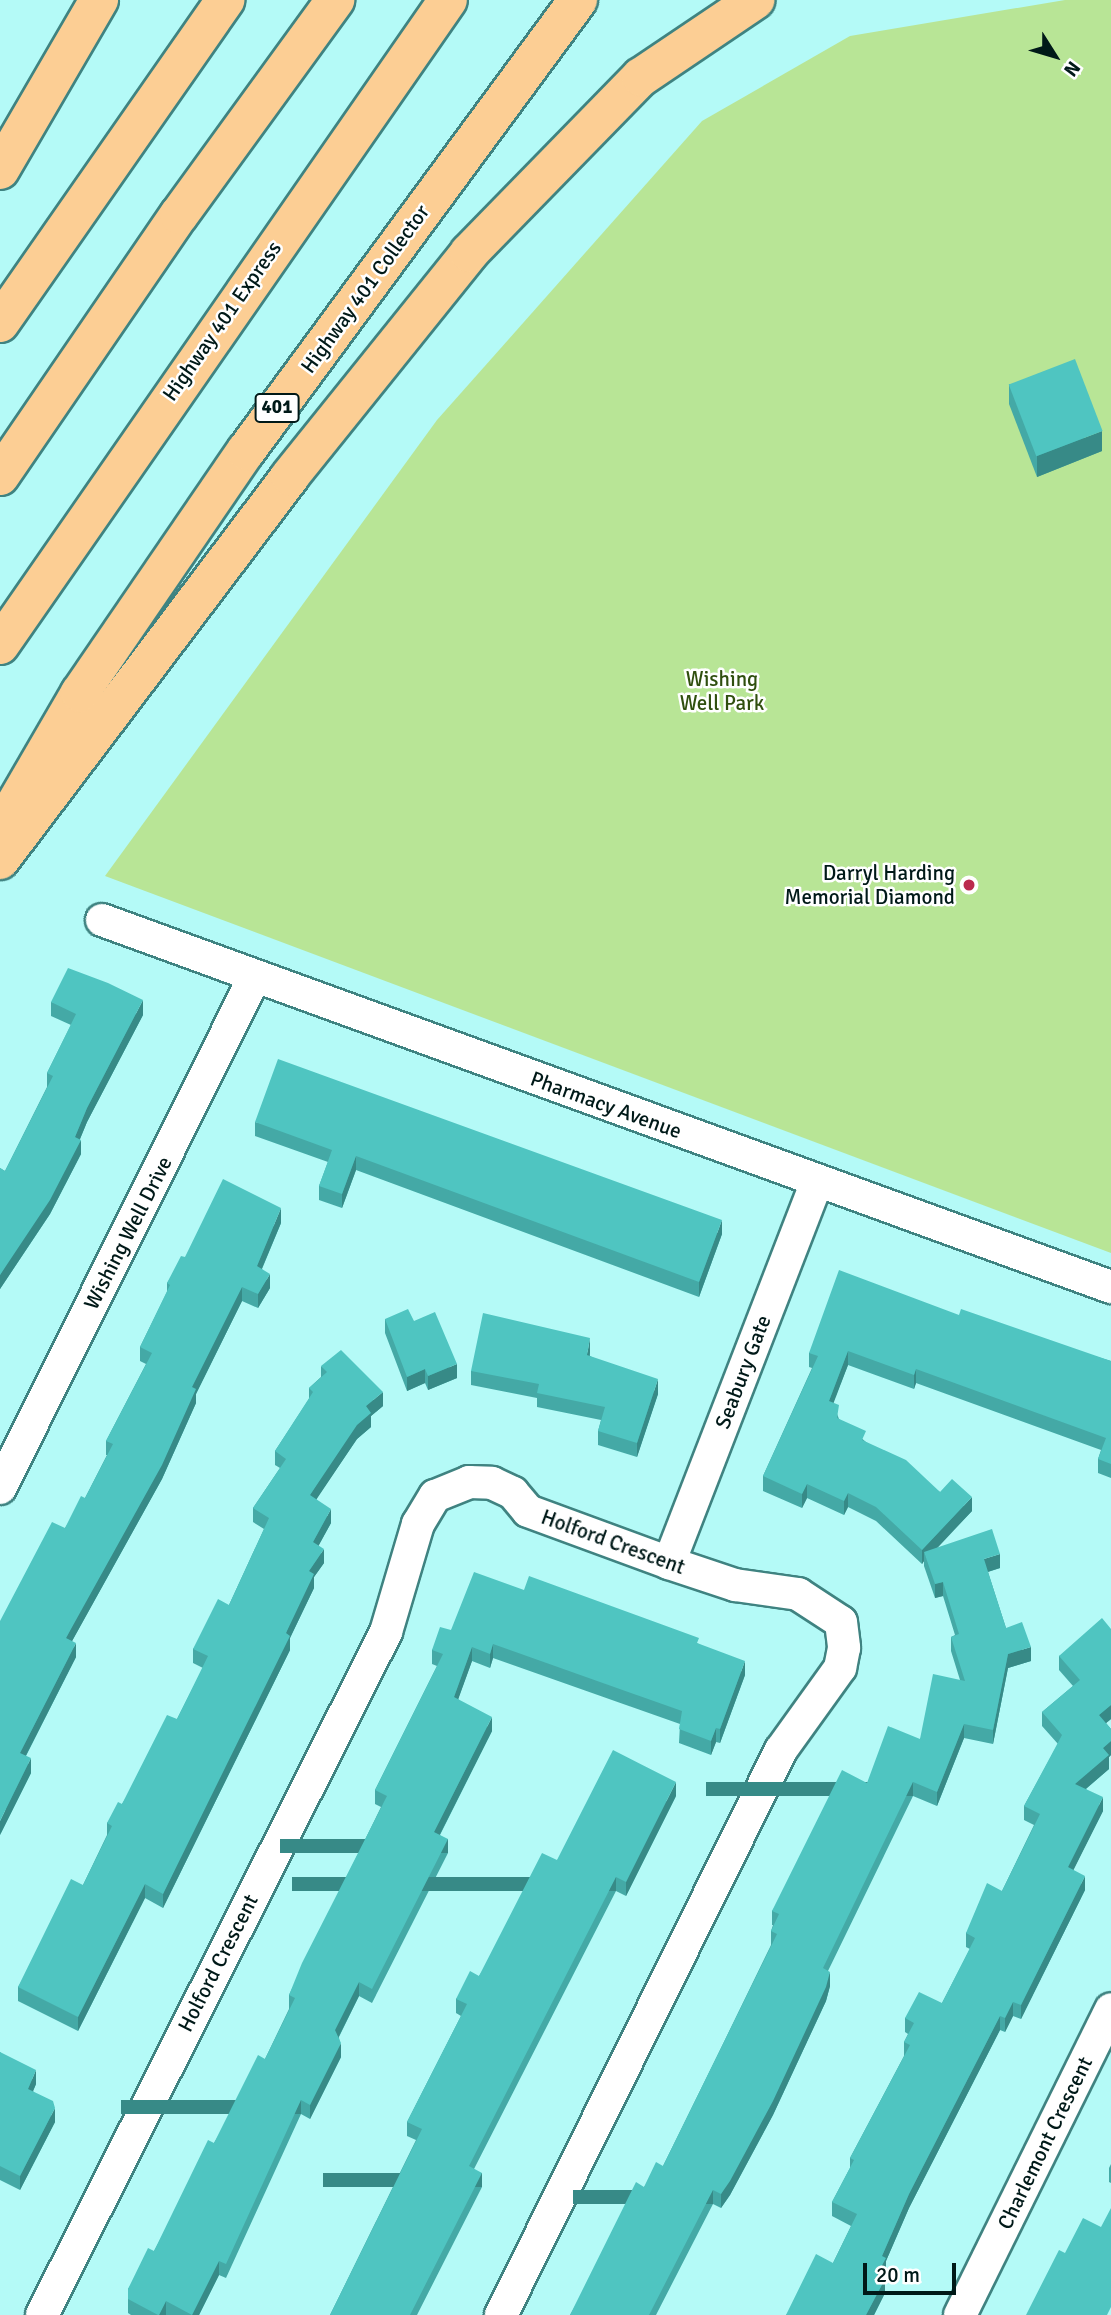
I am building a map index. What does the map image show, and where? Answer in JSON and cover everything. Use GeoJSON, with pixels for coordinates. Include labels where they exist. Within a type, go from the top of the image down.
{"type":"FeatureCollection","features":[{"type":"Feature","properties":{"kind":"highway"},"geometry":{"type":"LineString","coordinates":[[0,170],[100,0]]}},
{"type":"Feature","properties":{"kind":"highway"},"geometry":{"type":"LineString","coordinates":[[0,323],[225,0]]}},
{"type":"Feature","properties":{"kind":"highway"},"geometry":{"type":"LineString","coordinates":[[0,476],[179,215],[335,0]]}},
{"type":"Feature","properties":{"kind":"highway","name":"Highway 401 Express"},"geometry":{"type":"LineString","coordinates":[[0,645],[448,0]]}},
{"type":"Feature","properties":{"kind":"highway","name":"Highway 401 Collector"},"geometry":{"type":"LineString","coordinates":[[0,831],[80,693],[246,451],[578,0]]}},
{"type":"Feature","properties":{"kind":"highway"},"geometry":{"type":"LineString","coordinates":[[0,860],[290,475],[468,253],[640,77],[755,0]]}},
{"type":"Feature","properties":{"kind":"street","name":"Pharmacy Avenue"},"geometry":{"type":"LineString","coordinates":[[102,920],[254,978],[1111,1287]]}},
{"type":"Feature","properties":{"kind":"street","name":"Wishing Well Drive"},"geometry":{"type":"LineString","coordinates":[[0,1488],[254,978]]}},
{"type":"Feature","properties":{"kind":"street","name":"Seabury Gate"},"geometry":{"type":"LineString","coordinates":[[669,1563],[817,1181]]}},
{"type":"Feature","properties":{"kind":"street","name":"Holford Crescent"},"geometry":{"type":"LineString","coordinates":[[42,2315],[386,1632],[418,1524],[435,1496],[469,1482],[492,1483],[513,1493],[528,1511],[669,1563],[734,1585],[798,1594],[819,1605],[841,1622],[844,1648],[839,1668],[780,1750],[501,2315]]}},
{"type":"Feature","properties":{"kind":"street","name":"Charlemont Crescent"},"geometry":{"type":"LineString","coordinates":[[960,2315],[1111,2009]]}},
{"type":"Feature","properties":{"kind":"green space","name":"Wishing Well Park"},"geometry":{"type":"Polygon","coordinates":[[[1065,0],[1111,0],[1111,1253],[105,876],[437,420],[702,121],[850,36],[1065,0]]]}},
{"type":"Feature","properties":{"kind":"building"},"geometry":{"type":"Polygon","coordinates":[[[1075,359],[1103,431],[1036,456],[1009,384],[1075,359]]]}},
{"type":"Feature","properties":{"kind":"building"},"geometry":{"type":"Polygon","coordinates":[[[68,968],[143,1000],[87,1108],[75,1137],[81,1140],[50,1200],[0,1275],[0,1168],[5,1171],[53,1076],[47,1073],[76,1014],[51,1002],[68,968]]]}},
{"type":"Feature","properties":{"kind":"building"},"geometry":{"type":"Polygon","coordinates":[[[278,1059],[722,1220],[699,1282],[356,1156],[342,1194],[319,1186],[332,1150],[255,1122],[278,1059]]]}},
{"type":"Feature","properties":{"kind":"building"},"geometry":{"type":"Polygon","coordinates":[[[223,1179],[281,1208],[257,1266],[270,1274],[258,1294],[242,1287],[192,1387],[196,1389],[162,1465],[66,1638],[76,1643],[20,1753],[31,1758],[0,1821],[0,1621],[52,1522],[65,1528],[81,1496],[85,1498],[113,1444],[106,1441],[152,1353],[140,1347],[170,1285],[167,1283],[181,1256],[185,1257],[223,1179]]]}},
{"type":"Feature","properties":{"kind":"building"},"geometry":{"type":"Polygon","coordinates":[[[839,1270],[959,1315],[961,1309],[1111,1361],[1111,1464],[1098,1459],[1106,1438],[916,1369],[914,1375],[848,1351],[829,1401],[839,1405],[837,1418],[866,1431],[862,1440],[906,1460],[940,1492],[952,1479],[972,1497],[922,1550],[876,1507],[848,1493],[844,1501],[807,1484],[802,1494],[763,1476],[818,1356],[809,1353],[839,1270]]]}},
{"type":"Feature","properties":{"kind":"building"},"geometry":{"type":"Polygon","coordinates":[[[408,1309],[414,1321],[435,1312],[457,1364],[428,1376],[425,1369],[407,1377],[385,1319],[408,1309]]]}},
{"type":"Feature","properties":{"kind":"building"},"geometry":{"type":"Polygon","coordinates":[[[483,1313],[590,1338],[587,1355],[658,1379],[637,1443],[598,1431],[605,1407],[537,1393],[539,1384],[471,1371],[483,1313]]]}},
{"type":"Feature","properties":{"kind":"building"},"geometry":{"type":"Polygon","coordinates":[[[341,1350],[383,1392],[366,1406],[371,1413],[357,1425],[310,1495],[331,1509],[313,1542],[324,1549],[309,1571],[314,1574],[286,1633],[290,1636],[163,1894],[145,1884],[78,2017],[18,1987],[71,1879],[83,1885],[112,1826],[107,1823],[118,1802],[122,1804],[167,1715],[177,1719],[208,1656],[193,1649],[218,1599],[229,1605],[269,1518],[253,1508],[286,1459],[275,1451],[313,1392],[309,1388],[327,1372],[321,1366],[341,1350]]]}},
{"type":"Feature","properties":{"kind":"building"},"geometry":{"type":"Polygon","coordinates":[[[992,1529],[1000,1554],[984,1559],[1006,1628],[1022,1622],[1031,1647],[1008,1654],[993,1730],[964,1724],[937,1792],[913,1782],[823,1968],[830,1972],[826,1987],[773,2101],[730,2181],[721,2194],[713,2190],[649,2315],[570,2315],[636,2182],[644,2187],[656,2162],[663,2166],[777,1934],[771,1931],[779,1914],[772,1911],[842,1770],[867,1783],[888,1726],[920,1739],[933,1674],[965,1681],[951,1637],[959,1634],[943,1582],[935,1584],[924,1552],[992,1529]]]}},
{"type":"Feature","properties":{"kind":"building"},"geometry":{"type":"Polygon","coordinates":[[[474,1572],[524,1590],[529,1576],[699,1638],[697,1643],[745,1661],[720,1729],[716,1728],[711,1741],[679,1729],[682,1711],[493,1644],[490,1654],[472,1647],[454,1697],[492,1717],[434,1832],[448,1839],[372,1989],[359,1982],[335,2030],[341,2043],[310,2105],[301,2100],[226,2264],[219,2261],[192,2315],[166,2301],[158,2315],[128,2299],[128,2289],[148,2248],[154,2251],[208,2140],[214,2143],[258,2055],[265,2059],[295,1998],[289,1995],[302,1963],[387,1796],[375,1790],[443,1654],[432,1650],[440,1627],[451,1630],[474,1572]]]}},
{"type":"Feature","properties":{"kind":"building"},"geometry":{"type":"Polygon","coordinates":[[[1102,1618],[1111,1629],[1111,1705],[1099,1715],[1111,1729],[1111,1741],[1103,1748],[1109,1755],[1075,1784],[1103,1797],[1068,1867],[1085,1876],[1021,2005],[1013,2002],[1005,2018],[1000,2016],[909,2194],[882,2256],[886,2258],[877,2275],[885,2279],[866,2315],[786,2315],[816,2254],[833,2263],[857,2214],[832,2202],[854,2160],[850,2158],[910,2045],[904,2042],[914,2023],[905,2018],[919,1992],[942,2003],[975,1938],[966,1933],[987,1883],[1002,1891],[1040,1814],[1024,1806],[1062,1735],[1042,1712],[1080,1680],[1059,1656],[1102,1618]]]}},
{"type":"Feature","properties":{"kind":"building"},"geometry":{"type":"Polygon","coordinates":[[[613,1750],[676,1782],[626,1882],[616,1877],[469,2166],[482,2173],[410,2315],[330,2315],[422,2129],[407,2122],[467,2004],[456,1999],[470,1971],[479,1976],[542,1853],[557,1860],[613,1750]]]}},
{"type":"Feature","properties":{"kind":"building"},"geometry":{"type":"Polygon","coordinates":[[[0,2052],[36,2070],[28,2089],[53,2101],[55,2108],[20,2176],[0,2166],[0,2052]]]}},
{"type":"Feature","properties":{"kind":"building"},"geometry":{"type":"Polygon","coordinates":[[[1111,2208],[1111,2307],[1107,2315],[1026,2315],[1059,2250],[1065,2253],[1083,2218],[1101,2227],[1111,2208]]]}},
{"type":"Feature","properties":{"kind":"place","name":"Darryl Harding Memorial Diamond"},"geometry":{"type":"Point","coordinates":[969,885]}}]}
